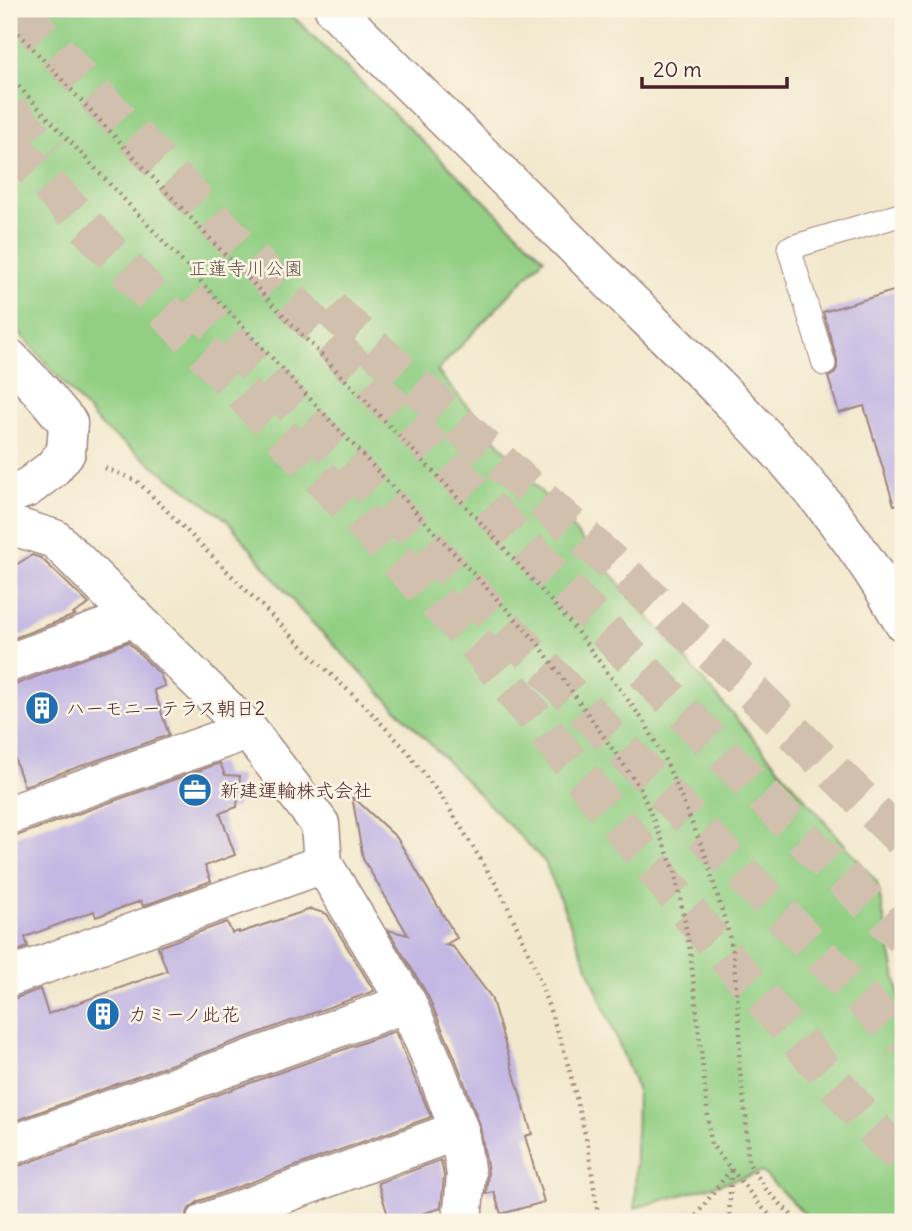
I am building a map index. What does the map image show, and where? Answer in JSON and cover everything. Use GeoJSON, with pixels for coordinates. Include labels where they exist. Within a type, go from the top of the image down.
{"type":"FeatureCollection","features":[{"type":"Feature","properties":{"kind":"street"},"geometry":{"type":"LineString","coordinates":[[334,9],[711,380],[781,454],[849,536],[893,578],[903,622]]}},
{"type":"Feature","properties":{"kind":"street"},"geometry":{"type":"LineString","coordinates":[[9,358],[68,423],[66,452],[52,469],[27,488],[9,494]]}},
{"type":"Feature","properties":{"kind":"street"},"geometry":{"type":"LineString","coordinates":[[9,525],[55,539],[248,730],[320,824],[323,864],[407,1003],[459,1130],[466,1175],[462,1222]]}},
{"type":"Feature","properties":{"kind":"street"},"geometry":{"type":"LineString","coordinates":[[9,663],[134,617]]}},
{"type":"Feature","properties":{"kind":"street"},"geometry":{"type":"LineString","coordinates":[[9,815],[248,730]]}},
{"type":"Feature","properties":{"kind":"street"},"geometry":{"type":"LineString","coordinates":[[9,977],[323,864]]}},
{"type":"Feature","properties":{"kind":"street"},"geometry":{"type":"LineString","coordinates":[[9,1146],[407,1003]]}},
{"type":"Feature","properties":{"kind":"street"},"geometry":{"type":"LineString","coordinates":[[206,1222],[459,1130]]}},
{"type":"Feature","properties":{"kind":"lane"},"geometry":{"type":"LineString","coordinates":[[824,363],[789,248],[903,214]]}},
{"type":"Feature","properties":{"kind":"path"},"geometry":{"type":"LineString","coordinates":[[9,23],[493,536],[572,625],[645,723],[667,764],[705,854],[728,931],[740,1032],[739,1064],[748,1162],[766,1189],[798,1222]]}},
{"type":"Feature","properties":{"kind":"path"},"geometry":{"type":"LineString","coordinates":[[9,76],[537,642],[640,788],[675,871],[690,950],[712,1143],[776,1222]]}},
{"type":"Feature","properties":{"kind":"path"},"geometry":{"type":"LineString","coordinates":[[66,452],[137,481],[365,706],[407,751],[446,803],[503,896],[534,965],[566,1056],[588,1146],[599,1222]]}},
{"type":"Feature","properties":{"kind":"path"},"geometry":{"type":"LineString","coordinates":[[693,1222],[731,1169]]}},
{"type":"Feature","properties":{"kind":"path"},"geometry":{"type":"LineString","coordinates":[[729,1222],[731,1169]]}},
{"type":"Feature","properties":{"kind":"green space","name":"正蓮寺川公園"},"geometry":{"type":"Polygon","coordinates":[[[9,9],[285,9],[544,258],[437,371],[877,882],[903,1015],[903,1222],[813,1222],[762,1172],[635,1208],[637,1089],[545,862],[301,611],[227,520],[102,427],[9,321],[9,9]]]}},
{"type":"Feature","properties":{"kind":"building"},"geometry":{"type":"Polygon","coordinates":[[[903,288],[903,503],[894,505],[864,406],[839,413],[828,377],[834,374],[837,360],[823,312],[903,288]]]}},
{"type":"Feature","properties":{"kind":"building"},"geometry":{"type":"Polygon","coordinates":[[[32,555],[41,558],[89,604],[73,614],[75,615],[9,640],[9,569],[32,555]]]}},
{"type":"Feature","properties":{"kind":"building"},"geometry":{"type":"Polygon","coordinates":[[[128,642],[160,674],[165,686],[154,690],[169,735],[24,786],[9,742],[9,684],[17,684],[128,642]]]}},
{"type":"Feature","properties":{"kind":"building"},"geometry":{"type":"Polygon","coordinates":[[[220,763],[225,775],[240,776],[237,807],[220,813],[235,855],[205,866],[211,881],[143,906],[141,901],[96,917],[94,911],[25,937],[28,947],[9,954],[9,836],[16,836],[220,763]]]}},
{"type":"Feature","properties":{"kind":"building"},"geometry":{"type":"Polygon","coordinates":[[[352,796],[397,838],[457,938],[445,945],[453,947],[491,997],[532,1134],[525,1136],[544,1202],[501,1214],[494,1192],[486,1194],[488,1172],[479,1122],[427,994],[388,930],[408,935],[363,859],[352,796]]]}},
{"type":"Feature","properties":{"kind":"building"},"geometry":{"type":"Polygon","coordinates":[[[311,909],[327,914],[374,991],[9,1123],[9,998],[40,989],[48,1014],[167,971],[158,947],[227,922],[232,933],[239,933],[311,909]]]}},
{"type":"Feature","properties":{"kind":"building"},"geometry":{"type":"Polygon","coordinates":[[[395,1031],[431,1117],[199,1201],[189,1209],[185,1222],[9,1222],[9,1167],[16,1167],[395,1031]]]}},
{"type":"Feature","properties":{"kind":"building"},"geometry":{"type":"Polygon","coordinates":[[[441,1160],[444,1176],[441,1208],[390,1222],[378,1183],[441,1160]]]}},
{"type":"Feature","properties":{"kind":"tunnel"},"geometry":{"type":"LineString","coordinates":[[18,9],[101,101],[831,867],[903,937]]}},
{"type":"Feature","properties":{"kind":"tunnel"},"geometry":{"type":"LineString","coordinates":[[9,111],[50,154]]}},
{"type":"Feature","properties":{"kind":"tunnel"},"geometry":{"type":"LineString","coordinates":[[9,143],[477,645],[695,920],[880,1136],[903,1159]]}},
{"type":"Feature","properties":{"kind":"tunnel"},"geometry":{"type":"LineString","coordinates":[[189,298],[903,1041]]}},
{"type":"Feature","properties":{"kind":"tunnel"},"geometry":{"type":"LineString","coordinates":[[331,309],[726,666],[903,840]]}},
{"type":"Feature","properties":{"kind":"place","name":"ハーモニーテラス朝日2"},"geometry":{"type":"Point","coordinates":[42,708]}},
{"type":"Feature","properties":{"kind":"place","name":"新建運輸株式会社"},"geometry":{"type":"Point","coordinates":[195,790]}},
{"type":"Feature","properties":{"kind":"place","name":"カミーノ此花"},"geometry":{"type":"Point","coordinates":[103,1014]}}]}
